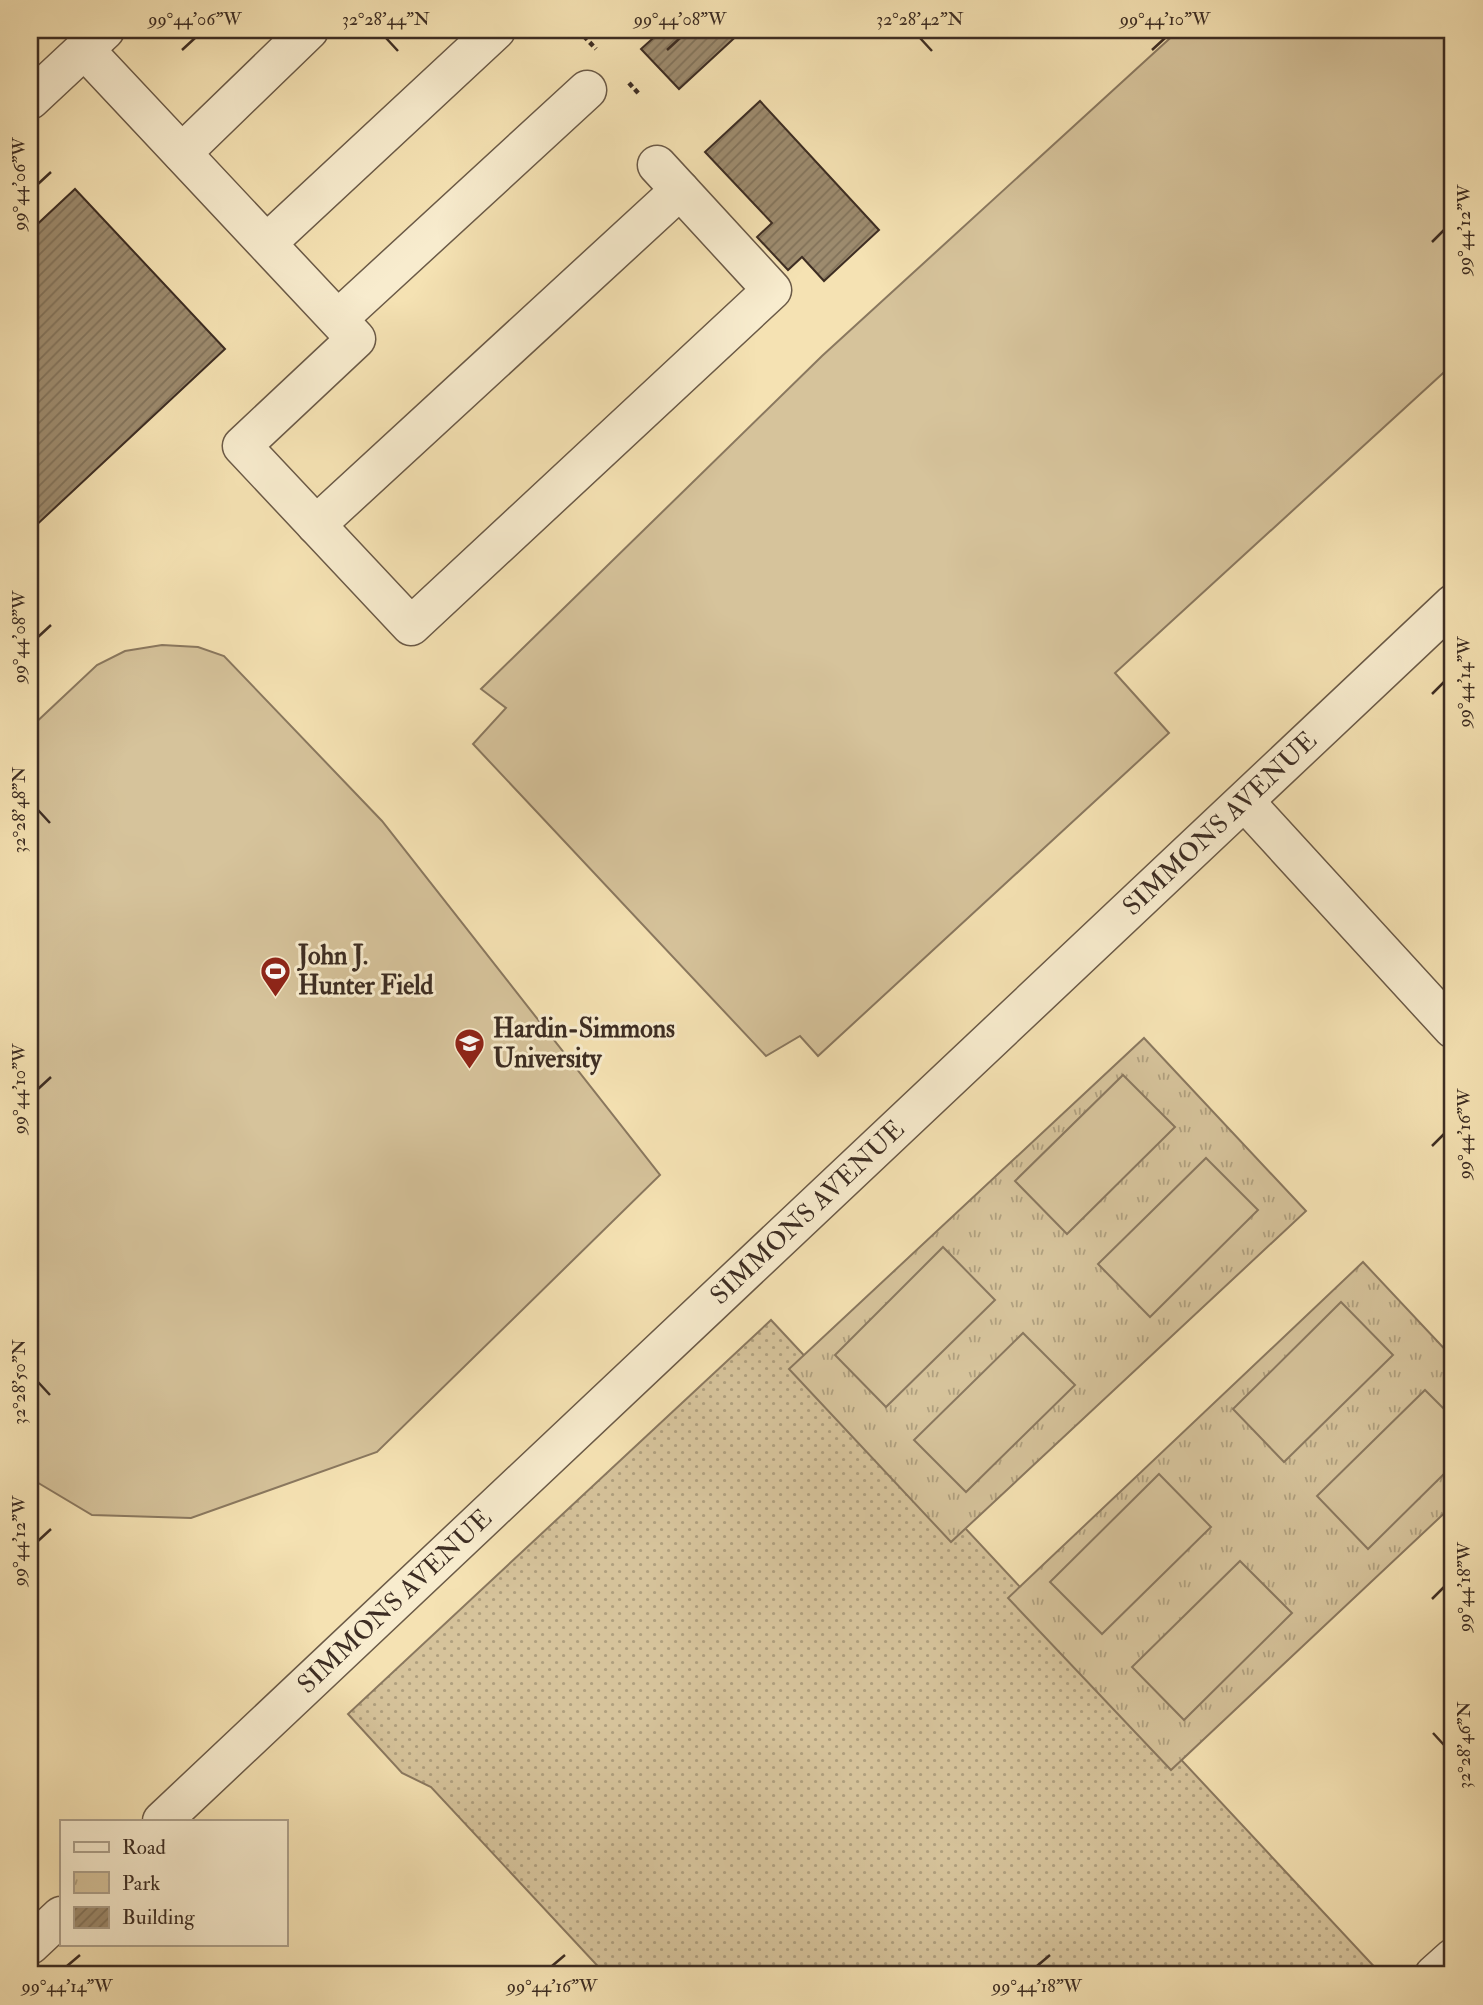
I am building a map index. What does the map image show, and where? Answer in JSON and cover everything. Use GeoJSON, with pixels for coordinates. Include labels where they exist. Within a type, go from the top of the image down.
{"type":"FeatureCollection","features":[{"type":"Feature","properties":{"kind":"street"},"geometry":{"type":"LineString","coordinates":[[181,153],[309,30]]}},
{"type":"Feature","properties":{"kind":"street"},"geometry":{"type":"LineString","coordinates":[[267,243],[496,30]]}},
{"type":"Feature","properties":{"kind":"street"},"geometry":{"type":"LineString","coordinates":[[30,100],[94,39],[181,153],[356,339],[242,446],[316,526],[411,626],[772,290],[668,178],[316,526]]}},
{"type":"Feature","properties":{"kind":"street"},"geometry":{"type":"LineString","coordinates":[[338,319],[587,90]]}},
{"type":"Feature","properties":{"kind":"street","name":"SIMMONS AVENUE"},"geometry":{"type":"LineString","coordinates":[[163,1820],[1453,604]]}},
{"type":"Feature","properties":{"kind":"street"},"geometry":{"type":"LineString","coordinates":[[1245,802],[1453,1028]]}},
{"type":"Feature","properties":{"kind":"street"},"geometry":{"type":"LineString","coordinates":[[30,1945],[60,1917]]}},
{"type":"Feature","properties":{"kind":"street"},"geometry":{"type":"LineString","coordinates":[[1434,1975],[1453,1958]]}},
{"type":"Feature","properties":{"kind":"green space"},"geometry":{"type":"Polygon","coordinates":[[[1179,30],[1453,30],[1453,364],[1115,673],[1169,733],[818,1056],[800,1036],[766,1056],[473,744],[506,708],[481,689],[822,356],[1179,30]]]}},
{"type":"Feature","properties":{"kind":"green space","name":"John J. Hunter Field"},"geometry":{"type":"Polygon","coordinates":[[[162,645],[198,647],[224,656],[382,821],[660,1175],[377,1452],[191,1518],[92,1515],[30,1478],[30,728],[97,665],[125,651],[162,645]]]}},
{"type":"Feature","properties":{"kind":"green space"},"geometry":{"type":"Polygon","coordinates":[[[1144,1038],[1306,1211],[951,1542],[789,1369],[1144,1038]]]}},
{"type":"Feature","properties":{"kind":"green space"},"geometry":{"type":"Polygon","coordinates":[[[1123,1075],[1175,1127],[1067,1234],[1015,1181],[1123,1075]]]}},
{"type":"Feature","properties":{"kind":"green space"},"geometry":{"type":"Polygon","coordinates":[[[1206,1158],[1258,1210],[1150,1317],[1098,1264],[1206,1158]]]}},
{"type":"Feature","properties":{"kind":"green space"},"geometry":{"type":"Polygon","coordinates":[[[943,1247],[995,1300],[886,1407],[835,1355],[943,1247]]]}},
{"type":"Feature","properties":{"kind":"green space"},"geometry":{"type":"Polygon","coordinates":[[[1363,1262],[1453,1358],[1453,1505],[1171,1770],[1008,1598],[1363,1262]]]}},
{"type":"Feature","properties":{"kind":"green space"},"geometry":{"type":"Polygon","coordinates":[[[1341,1302],[1393,1355],[1284,1462],[1233,1409],[1341,1302]]]}},
{"type":"Feature","properties":{"kind":"green space"},"geometry":{"type":"Polygon","coordinates":[[[771,1320],[1382,1975],[606,1975],[431,1787],[402,1773],[348,1714],[771,1320]]]}},
{"type":"Feature","properties":{"kind":"green space"},"geometry":{"type":"Polygon","coordinates":[[[1023,1333],[1075,1385],[966,1492],[914,1440],[1023,1333]]]}},
{"type":"Feature","properties":{"kind":"green space"},"geometry":{"type":"Polygon","coordinates":[[[1425,1390],[1453,1418],[1453,1465],[1368,1549],[1317,1496],[1425,1390]]]}},
{"type":"Feature","properties":{"kind":"green space"},"geometry":{"type":"Polygon","coordinates":[[[1159,1474],[1211,1527],[1102,1634],[1050,1582],[1159,1474]]]}},
{"type":"Feature","properties":{"kind":"green space"},"geometry":{"type":"Polygon","coordinates":[[[1240,1561],[1292,1613],[1184,1720],[1132,1667],[1240,1561]]]}},
{"type":"Feature","properties":{"kind":"building"},"geometry":{"type":"Polygon","coordinates":[[[662,30],[743,30],[679,89],[641,49],[662,30]]]}},
{"type":"Feature","properties":{"kind":"building"},"geometry":{"type":"Polygon","coordinates":[[[760,101],[879,230],[824,281],[802,257],[788,270],[757,237],[772,223],[705,152],[760,101]]]}},
{"type":"Feature","properties":{"kind":"building"},"geometry":{"type":"Polygon","coordinates":[[[75,189],[225,349],[30,531],[30,231],[75,189]]]}},
{"type":"Feature","properties":{"kind":"place","name":"John J. Hunter Field"},"geometry":{"type":"Point","coordinates":[275,998]}},
{"type":"Feature","properties":{"kind":"place","name":"Hardin-Simmons University"},"geometry":{"type":"Point","coordinates":[470,1071]}}]}
